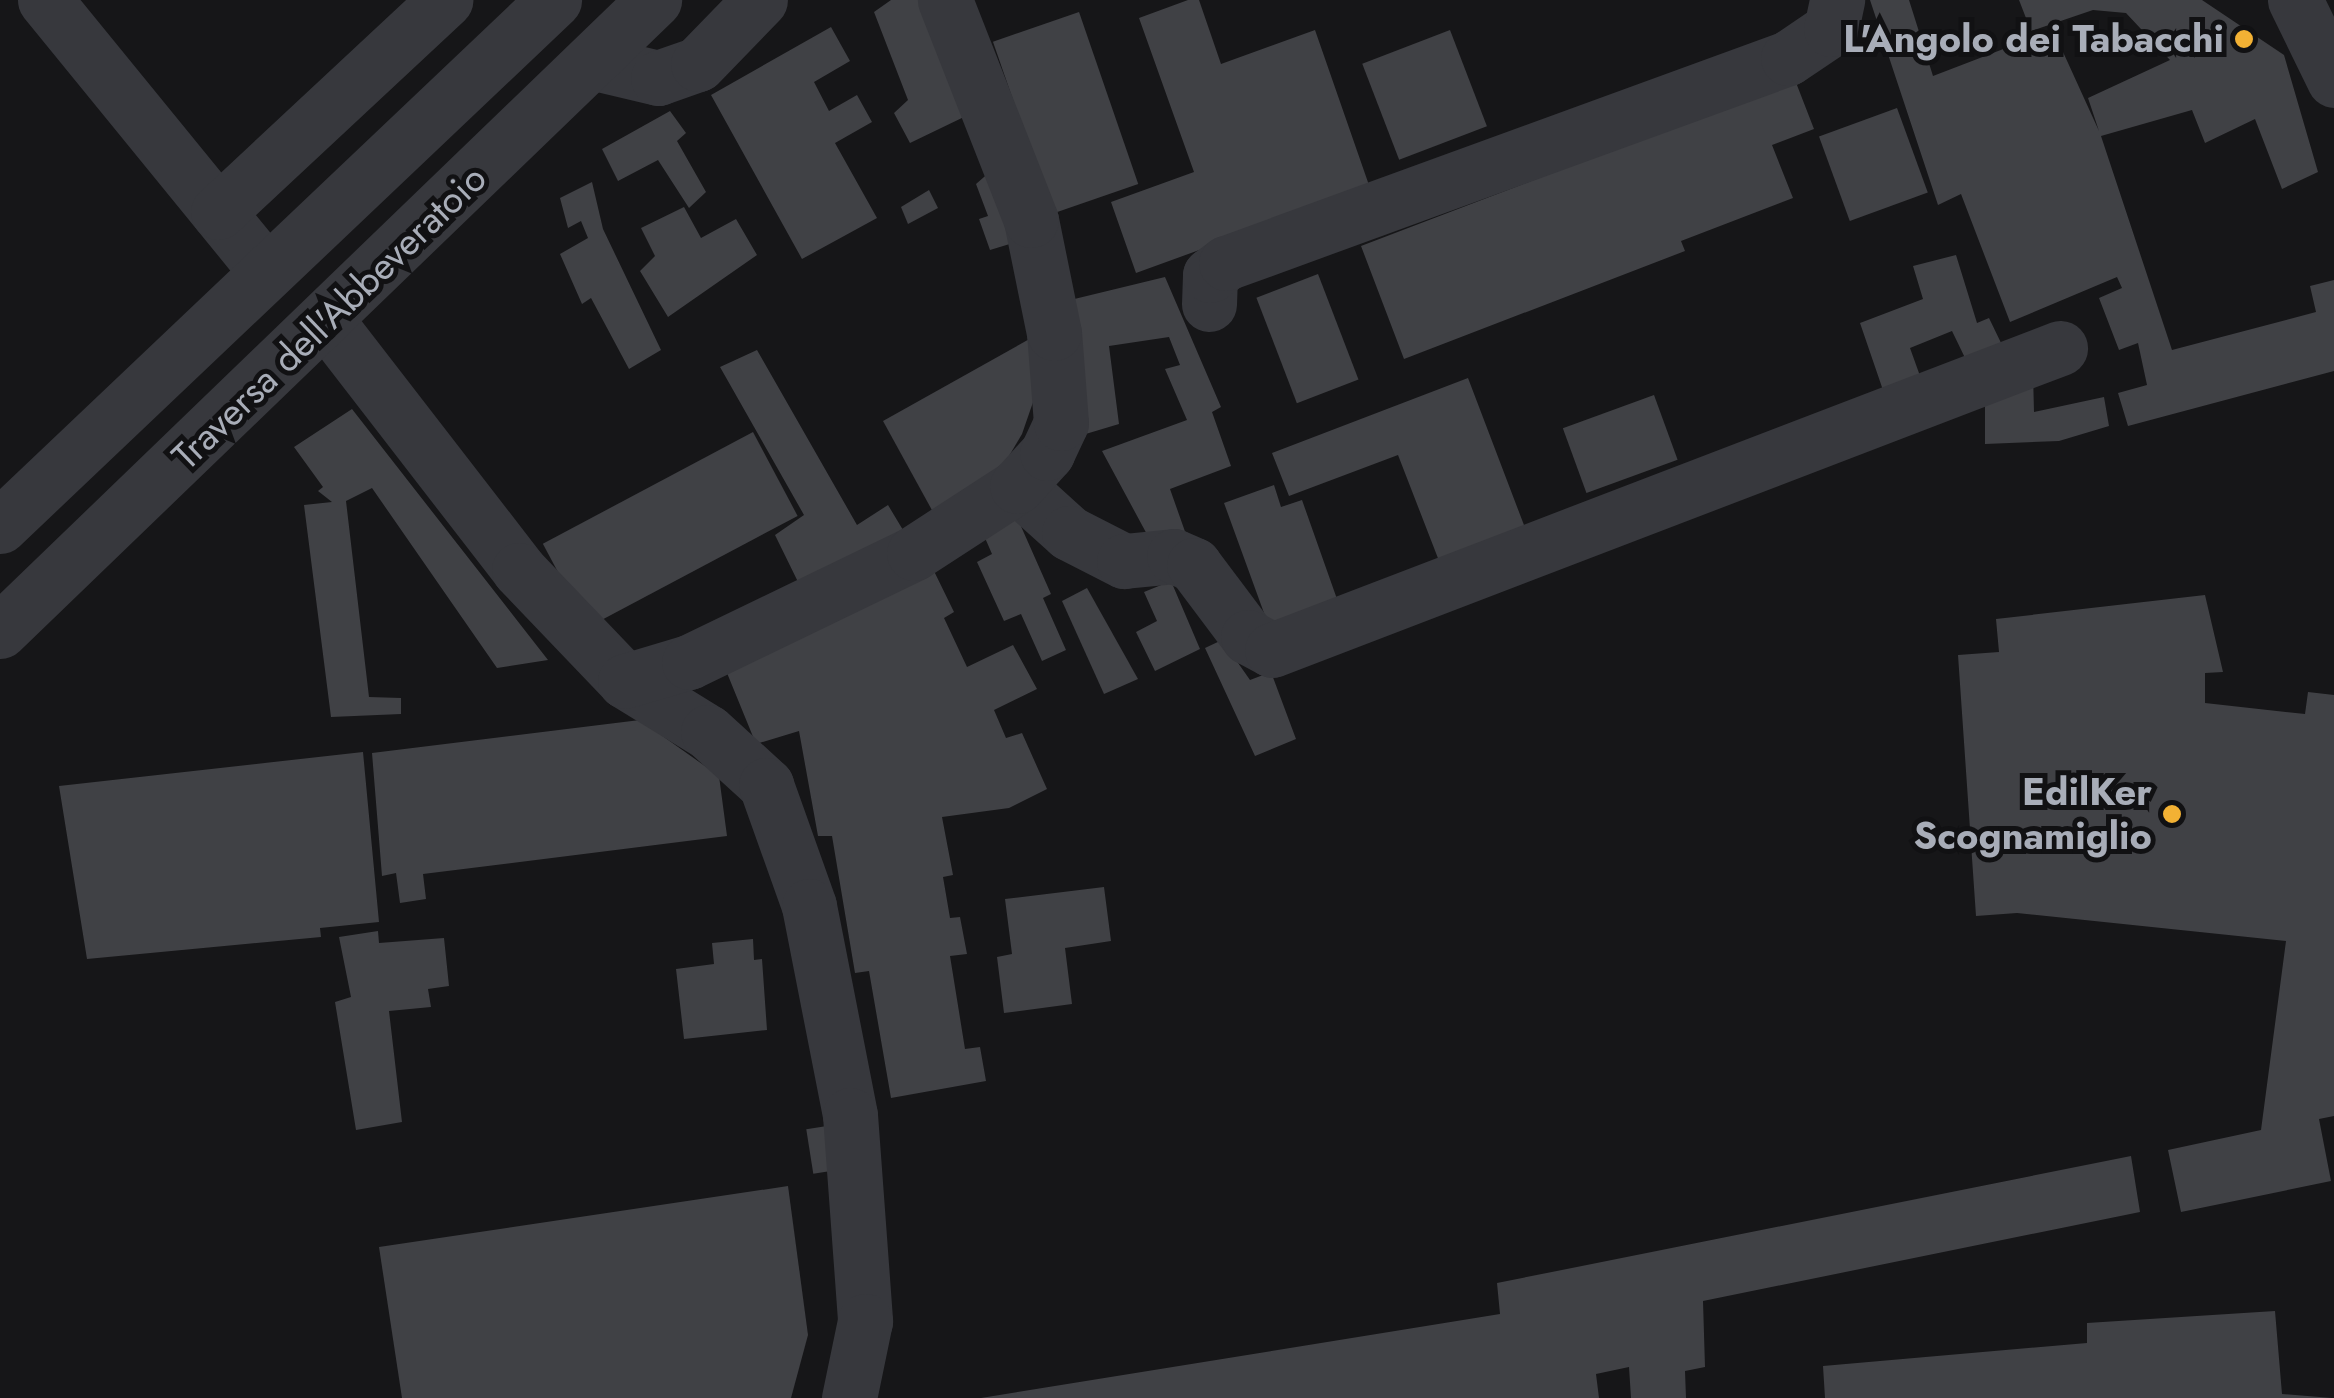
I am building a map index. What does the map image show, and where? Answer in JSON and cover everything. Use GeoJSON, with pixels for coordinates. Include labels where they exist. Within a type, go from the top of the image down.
{"type":"FeatureCollection","features":[{"type":"Feature","properties":{"kind":"street"},"geometry":{"type":"LineString","coordinates":[[45,0],[266,272]]}},
{"type":"Feature","properties":{"kind":"street"},"geometry":{"type":"LineString","coordinates":[[218,212],[446,0]]}},
{"type":"Feature","properties":{"kind":"street","name":"Traversa dell'Abbeveratoio"},"geometry":{"type":"LineString","coordinates":[[0,526],[554,0]]}},
{"type":"Feature","properties":{"kind":"street","name":"Traversa dell'Abbeveratoio"},"geometry":{"type":"LineString","coordinates":[[0,631],[594,64],[654,0]]}},
{"type":"Feature","properties":{"kind":"street"},"geometry":{"type":"LineString","coordinates":[[594,64],[658,78],[698,64],[760,0]]}},
{"type":"Feature","properties":{"kind":"street"},"geometry":{"type":"LineString","coordinates":[[625,681],[689,662],[914,553],[1017,486],[1047,453],[1062,423],[1054,334],[1032,220],[945,0]]}},
{"type":"Feature","properties":{"kind":"street"},"geometry":{"type":"LineString","coordinates":[[1209,304],[1210,276],[1226,263],[1788,58],[1832,28],[1838,0]]}},
{"type":"Feature","properties":{"kind":"street"},"geometry":{"type":"LineString","coordinates":[[2296,0],[2334,80]]}},
{"type":"Feature","properties":{"kind":"street"},"geometry":{"type":"LineString","coordinates":[[326,320],[519,570],[625,681],[708,732],[766,784],[809,906],[850,1115],[866,1321],[849,1398]]}},
{"type":"Feature","properties":{"kind":"street"},"geometry":{"type":"LineString","coordinates":[[1017,486],[1069,533],[1124,561],[1174,556],[1194,565],[1248,637],[1272,650],[2060,348]]}},
{"type":"Feature","properties":{"kind":"building"},"geometry":{"type":"Polygon","coordinates":[[[891,0],[921,0],[966,116],[910,143],[894,113],[908,100],[874,12],[891,0]]]}},
{"type":"Feature","properties":{"kind":"building"},"geometry":{"type":"Polygon","coordinates":[[[1188,0],[1199,0],[1221,64],[1315,30],[1370,188],[1136,273],[1111,202],[1194,172],[1139,18],[1188,0]]]}},
{"type":"Feature","properties":{"kind":"building"},"geometry":{"type":"Polygon","coordinates":[[[1870,0],[1909,0],[1933,76],[2053,30],[2099,131],[2088,98],[2170,60],[2126,13],[2093,10],[2031,31],[2019,0],[2202,0],[2284,55],[2318,172],[2282,189],[2255,119],[2205,143],[2192,110],[2101,136],[2172,350],[2316,312],[2310,286],[2334,280],[2334,371],[2128,426],[2118,393],[2147,385],[2138,343],[2119,350],[2099,298],[2122,288],[2117,277],[2010,322],[1961,194],[1938,205],[1870,0]]]}},
{"type":"Feature","properties":{"kind":"building"},"geometry":{"type":"Polygon","coordinates":[[[1079,12],[1138,184],[1052,214],[993,42],[1079,12]]]}},
{"type":"Feature","properties":{"kind":"building"},"geometry":{"type":"Polygon","coordinates":[[[831,27],[850,61],[814,82],[829,111],[857,95],[872,122],[835,143],[877,218],[802,259],[711,95],[831,27]]]}},
{"type":"Feature","properties":{"kind":"building"},"geometry":{"type":"Polygon","coordinates":[[[1450,30],[1487,126],[1399,160],[1362,64],[1450,30]]]}},
{"type":"Feature","properties":{"kind":"building"},"geometry":{"type":"Polygon","coordinates":[[[1795,80],[1814,129],[1772,145],[1793,198],[1681,241],[1685,251],[1404,359],[1361,246],[1795,80]]]}},
{"type":"Feature","properties":{"kind":"building"},"geometry":{"type":"Polygon","coordinates":[[[1897,108],[1928,193],[1850,221],[1819,136],[1897,108]]]}},
{"type":"Feature","properties":{"kind":"building"},"geometry":{"type":"Polygon","coordinates":[[[670,111],[686,133],[677,141],[706,192],[689,208],[658,160],[618,181],[602,149],[670,111]]]}},
{"type":"Feature","properties":{"kind":"building"},"geometry":{"type":"Polygon","coordinates":[[[992,170],[1013,243],[990,250],[979,219],[988,216],[976,184],[992,170]]]}},
{"type":"Feature","properties":{"kind":"building"},"geometry":{"type":"Polygon","coordinates":[[[592,182],[603,229],[661,350],[629,369],[591,298],[582,304],[560,254],[588,238],[581,221],[568,228],[560,198],[592,182]]]}},
{"type":"Feature","properties":{"kind":"building"},"geometry":{"type":"Polygon","coordinates":[[[929,190],[938,208],[908,224],[901,207],[929,190]]]}},
{"type":"Feature","properties":{"kind":"building"},"geometry":{"type":"Polygon","coordinates":[[[684,207],[701,238],[736,219],[757,255],[668,317],[640,271],[655,256],[641,228],[684,207]]]}},
{"type":"Feature","properties":{"kind":"building"},"geometry":{"type":"Polygon","coordinates":[[[1956,255],[1977,323],[1989,318],[2003,347],[1967,362],[1952,331],[1910,348],[1924,387],[1885,396],[1860,323],[1923,299],[1913,266],[1956,255]]]}},
{"type":"Feature","properties":{"kind":"building"},"geometry":{"type":"Polygon","coordinates":[[[1318,274],[1358,379],[1297,403],[1256,298],[1318,274]]]}},
{"type":"Feature","properties":{"kind":"building"},"geometry":{"type":"Polygon","coordinates":[[[1165,277],[1221,407],[1212,412],[1231,466],[1170,489],[1188,540],[1156,551],[1102,451],[1187,420],[1165,369],[1180,365],[1169,337],[1109,346],[1119,424],[1079,436],[1062,302],[1165,277]]]}},
{"type":"Feature","properties":{"kind":"building"},"geometry":{"type":"Polygon","coordinates":[[[1033,337],[1040,382],[1022,434],[995,480],[933,512],[883,421],[1033,337]]]}},
{"type":"Feature","properties":{"kind":"building"},"geometry":{"type":"Polygon","coordinates":[[[757,350],[857,525],[888,505],[906,535],[800,586],[775,535],[804,515],[720,367],[757,350]]]}},
{"type":"Feature","properties":{"kind":"building"},"geometry":{"type":"Polygon","coordinates":[[[2033,373],[2034,412],[2104,397],[2109,426],[2059,441],[1985,444],[1985,384],[2033,373]]]}},
{"type":"Feature","properties":{"kind":"building"},"geometry":{"type":"Polygon","coordinates":[[[1468,378],[1527,533],[1441,566],[1398,455],[1289,496],[1272,453],[1468,378]]]}},
{"type":"Feature","properties":{"kind":"building"},"geometry":{"type":"Polygon","coordinates":[[[1654,395],[1678,460],[1586,493],[1563,428],[1654,395]]]}},
{"type":"Feature","properties":{"kind":"building"},"geometry":{"type":"Polygon","coordinates":[[[352,409],[548,660],[497,668],[372,488],[346,501],[369,697],[401,698],[401,714],[331,717],[304,505],[332,502],[318,491],[323,487],[294,447],[352,409]]]}},
{"type":"Feature","properties":{"kind":"building"},"geometry":{"type":"Polygon","coordinates":[[[753,432],[798,516],[587,628],[543,544],[753,432]]]}},
{"type":"Feature","properties":{"kind":"building"},"geometry":{"type":"Polygon","coordinates":[[[1274,485],[1281,507],[1302,500],[1337,599],[1268,624],[1224,503],[1274,485]]]}},
{"type":"Feature","properties":{"kind":"building"},"geometry":{"type":"Polygon","coordinates":[[[1016,515],[1051,594],[1043,598],[1066,650],[1042,661],[1021,614],[1004,621],[977,562],[992,554],[982,531],[1016,515]]]}},
{"type":"Feature","properties":{"kind":"building"},"geometry":{"type":"Polygon","coordinates":[[[932,567],[954,612],[944,618],[967,667],[1013,645],[1037,689],[994,710],[1006,738],[1022,733],[1047,789],[1009,808],[942,817],[953,875],[943,877],[950,918],[960,917],[967,954],[950,956],[965,1049],[980,1047],[986,1081],[891,1098],[869,971],[855,973],[832,836],[818,836],[799,731],[756,744],[727,673],[932,567]]]}},
{"type":"Feature","properties":{"kind":"building"},"geometry":{"type":"Polygon","coordinates":[[[1171,581],[1200,649],[1155,671],[1136,632],[1157,621],[1144,592],[1171,581]]]}},
{"type":"Feature","properties":{"kind":"building"},"geometry":{"type":"Polygon","coordinates":[[[1087,588],[1138,679],[1104,694],[1062,601],[1087,588]]]}},
{"type":"Feature","properties":{"kind":"building","name":"EdilKer Scognamiglio"},"geometry":{"type":"Polygon","coordinates":[[[2205,595],[2223,672],[2205,673],[2205,703],[2305,714],[2308,692],[2334,695],[2334,1116],[2319,1119],[2331,1181],[2181,1212],[2168,1150],[2261,1130],[2286,941],[2017,913],[1976,916],[1958,655],[1999,652],[1996,619],[2205,595]]]}},
{"type":"Feature","properties":{"kind":"building"},"geometry":{"type":"Polygon","coordinates":[[[1222,640],[1250,680],[1271,672],[1296,739],[1255,756],[1205,648],[1222,640]]]}},
{"type":"Feature","properties":{"kind":"building"},"geometry":{"type":"Polygon","coordinates":[[[640,720],[719,776],[727,836],[423,874],[426,899],[400,903],[396,873],[382,876],[372,753],[640,720]]]}},
{"type":"Feature","properties":{"kind":"building"},"geometry":{"type":"Polygon","coordinates":[[[363,752],[379,922],[320,928],[321,937],[87,959],[59,786],[363,752]]]}},
{"type":"Feature","properties":{"kind":"building"},"geometry":{"type":"Polygon","coordinates":[[[1104,887],[1111,941],[1065,948],[1072,1004],[1004,1013],[997,957],[1012,954],[1005,899],[1104,887]]]}},
{"type":"Feature","properties":{"kind":"building"},"geometry":{"type":"Polygon","coordinates":[[[378,931],[379,943],[444,938],[449,986],[428,989],[431,1007],[389,1011],[402,1122],[356,1130],[335,1002],[351,997],[339,937],[378,931]]]}},
{"type":"Feature","properties":{"kind":"building"},"geometry":{"type":"Polygon","coordinates":[[[753,939],[754,960],[762,959],[767,1030],[684,1039],[676,969],[714,964],[712,943],[753,939]]]}},
{"type":"Feature","properties":{"kind":"building"},"geometry":{"type":"Polygon","coordinates":[[[827,1126],[834,1170],[813,1174],[806,1129],[827,1126]]]}},
{"type":"Feature","properties":{"kind":"building"},"geometry":{"type":"Polygon","coordinates":[[[2131,1156],[2140,1212],[1703,1301],[1705,1367],[1685,1371],[1686,1398],[1631,1398],[1629,1367],[1596,1374],[1599,1398],[981,1398],[1500,1314],[1497,1283],[2131,1156]]]}},
{"type":"Feature","properties":{"kind":"building"},"geometry":{"type":"Polygon","coordinates":[[[788,1186],[808,1335],[791,1398],[402,1398],[379,1247],[788,1186]]]}},
{"type":"Feature","properties":{"kind":"building"},"geometry":{"type":"Polygon","coordinates":[[[2275,1311],[2282,1394],[2332,1398],[1825,1398],[1823,1366],[2087,1343],[2087,1323],[2275,1311]]]}},
{"type":"Feature","properties":{"kind":"place","name":"L'Angolo dei Tabacchi"},"geometry":{"type":"Point","coordinates":[2244,39]}},
{"type":"Feature","properties":{"kind":"place","name":"EdilKer Scognamiglio"},"geometry":{"type":"Point","coordinates":[2172,814]}}]}
